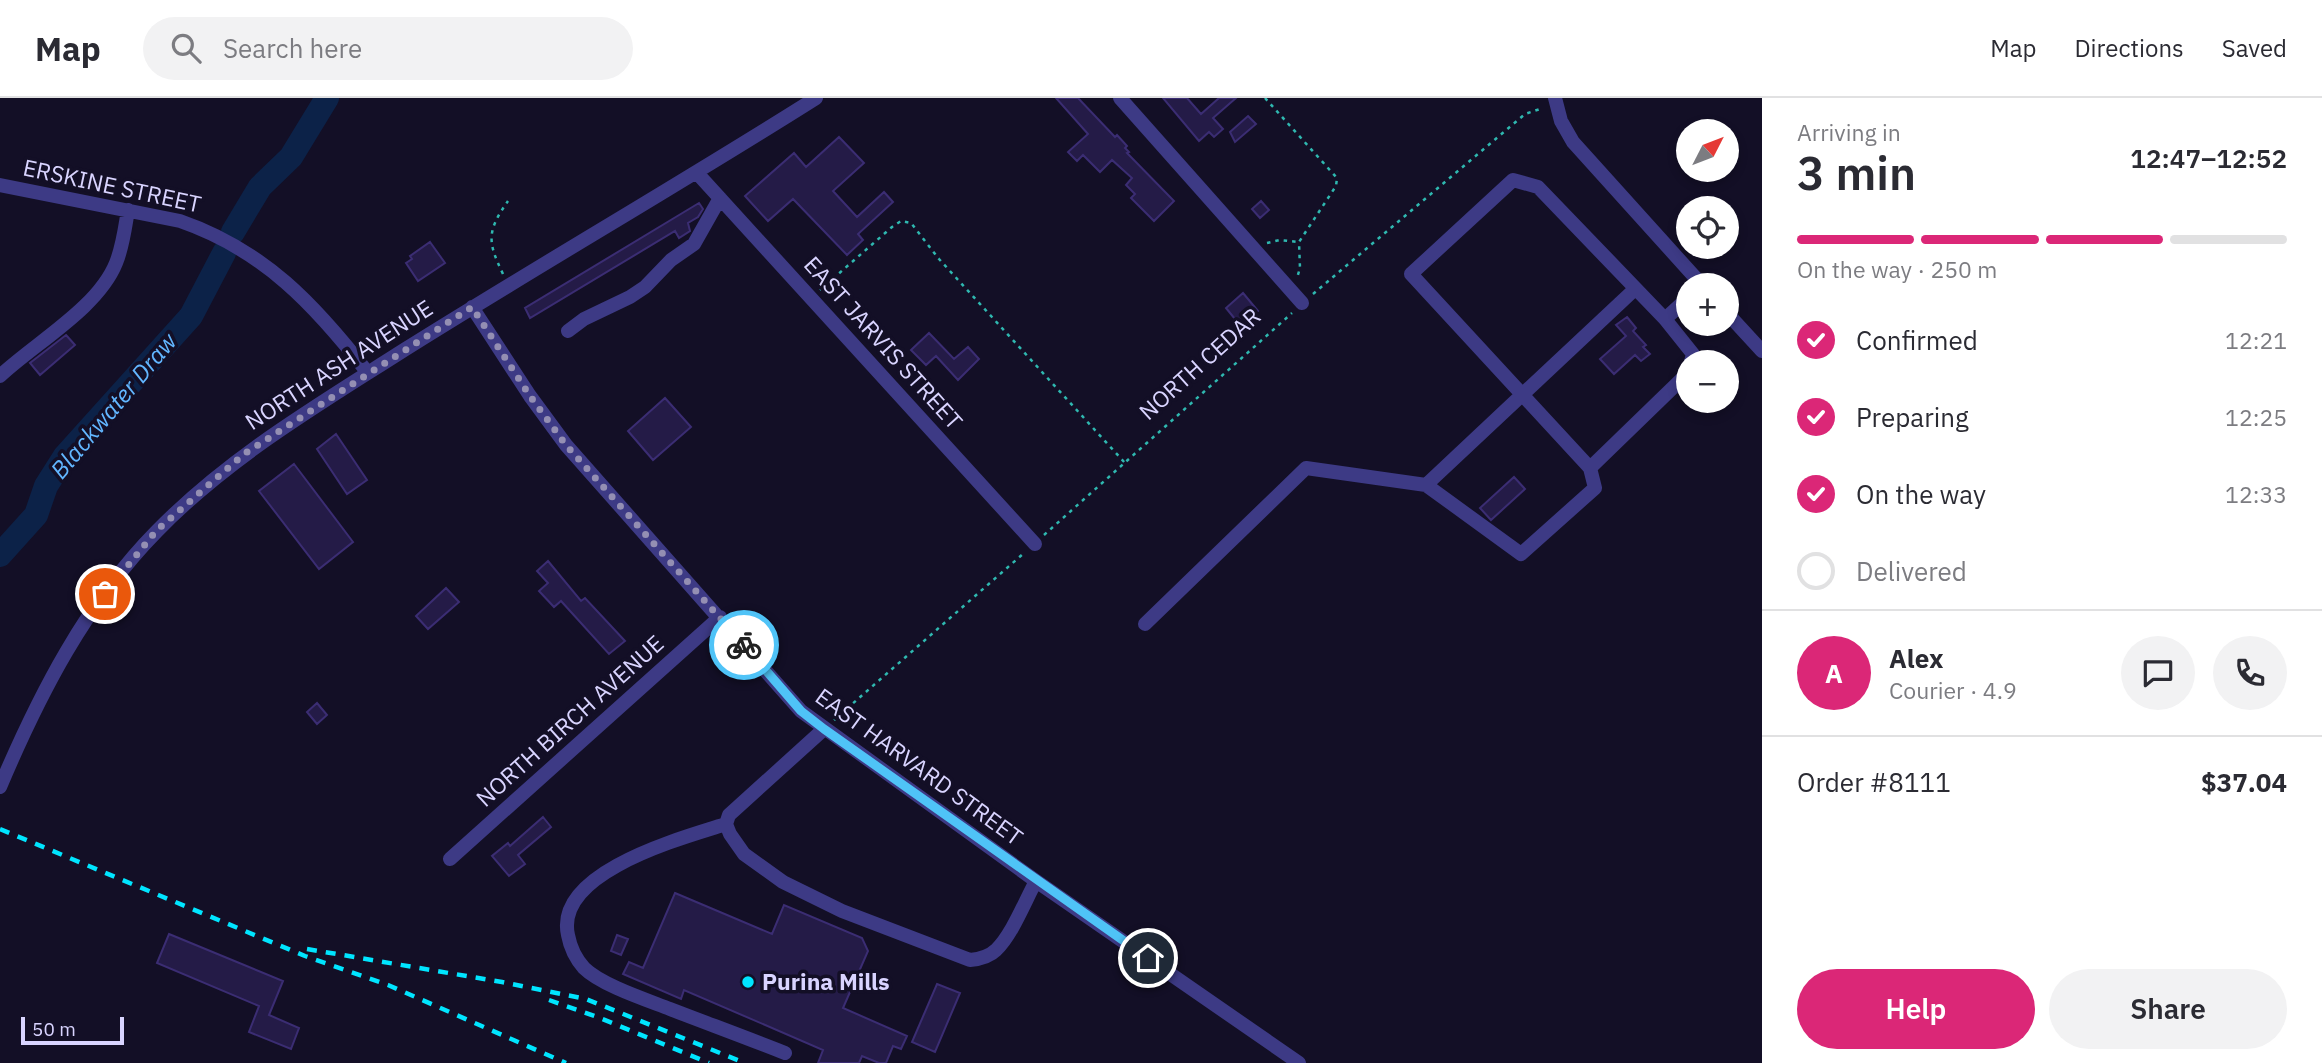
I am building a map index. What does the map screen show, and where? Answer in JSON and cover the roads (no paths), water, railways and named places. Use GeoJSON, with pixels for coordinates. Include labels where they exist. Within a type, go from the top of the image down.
{"type":"FeatureCollection","features":[{"type":"Feature","properties":{"kind":"street","name":"NORTH ASH AVENUE"},"geometry":{"type":"LineString","coordinates":[[0,787],[40,699],[67,650],[105,594],[156,531],[244,454],[472,307],[697,173],[816,98]]}},
{"type":"Feature","properties":{"kind":"street"},"geometry":{"type":"LineString","coordinates":[[1120,98],[1302,303]]}},
{"type":"Feature","properties":{"kind":"street"},"geometry":{"type":"LineString","coordinates":[[1556,103],[1561,121],[1573,142],[1691,273]]}},
{"type":"Feature","properties":{"kind":"street","name":"EAST JARVIS STREET"},"geometry":{"type":"LineString","coordinates":[[697,173],[1035,544]]}},
{"type":"Feature","properties":{"kind":"street"},"geometry":{"type":"LineString","coordinates":[[1145,624],[1307,468],[1426,485],[1521,554],[1595,488],[1590,468],[1411,274],[1513,180],[1538,187],[1665,320],[1690,350]]}},
{"type":"Feature","properties":{"kind":"street","name":"ERSKINE STREET"},"geometry":{"type":"LineString","coordinates":[[0,185],[180,221],[207,230],[234,244],[266,266],[317,311],[368,373]]}},
{"type":"Feature","properties":{"kind":"street"},"geometry":{"type":"LineString","coordinates":[[568,331],[584,319],[645,287],[670,260],[694,244],[720,198]]}},
{"type":"Feature","properties":{"kind":"street"},"geometry":{"type":"LineString","coordinates":[[3,366],[79,311],[100,289],[116,265],[128,210]]}},
{"type":"Feature","properties":{"kind":"street"},"geometry":{"type":"LineString","coordinates":[[1426,485],[1635,289]]}},
{"type":"Feature","properties":{"kind":"street","name":"EAST HARVARD STREET"},"geometry":{"type":"LineString","coordinates":[[472,307],[530,396],[566,445],[801,711],[1036,881],[1299,1063]]}},
{"type":"Feature","properties":{"kind":"street"},"geometry":{"type":"LineString","coordinates":[[1665,320],[1676,309]]}},
{"type":"Feature","properties":{"kind":"street"},"geometry":{"type":"LineString","coordinates":[[1739,326],[1762,351]]}},
{"type":"Feature","properties":{"kind":"street"},"geometry":{"type":"LineString","coordinates":[[1590,468],[1676,385]]}},
{"type":"Feature","properties":{"kind":"street","name":"NORTH BIRCH AVENUE"},"geometry":{"type":"LineString","coordinates":[[450,859],[720,617]]}},
{"type":"Feature","properties":{"kind":"street"},"geometry":{"type":"LineString","coordinates":[[824,729],[729,815],[726,824],[730,835],[744,854],[783,882],[842,911],[970,960],[982,959],[995,952],[1036,881]]}},
{"type":"Feature","properties":{"kind":"street"},"geometry":{"type":"LineString","coordinates":[[726,824],[647,850],[620,862],[595,880],[575,901],[565,924],[570,947],[584,968],[623,991],[785,1053]]}},
{"type":"Feature","properties":{"kind":"waterway","name":"Blackwater Draw"},"geometry":{"type":"LineString","coordinates":[[233,232],[260,187],[291,157],[327,98]]}},
{"type":"Feature","properties":{"kind":"waterway","name":"Blackwater Draw"},"geometry":{"type":"LineString","coordinates":[[0,555],[36,515],[46,486],[65,456],[191,316],[224,253]]}},
{"type":"Feature","properties":{"kind":"railway"},"geometry":{"type":"LineString","coordinates":[[0,829],[305,956],[388,985],[566,1063]]}},
{"type":"Feature","properties":{"kind":"railway"},"geometry":{"type":"LineString","coordinates":[[307,949],[586,999],[745,1063]]}},
{"type":"Feature","properties":{"kind":"railway"},"geometry":{"type":"LineString","coordinates":[[549,1000],[709,1063]]}},
{"type":"Feature","properties":{"kind":"place","name":"Purina Mills"},"geometry":{"type":"Point","coordinates":[748,982]}}]}
